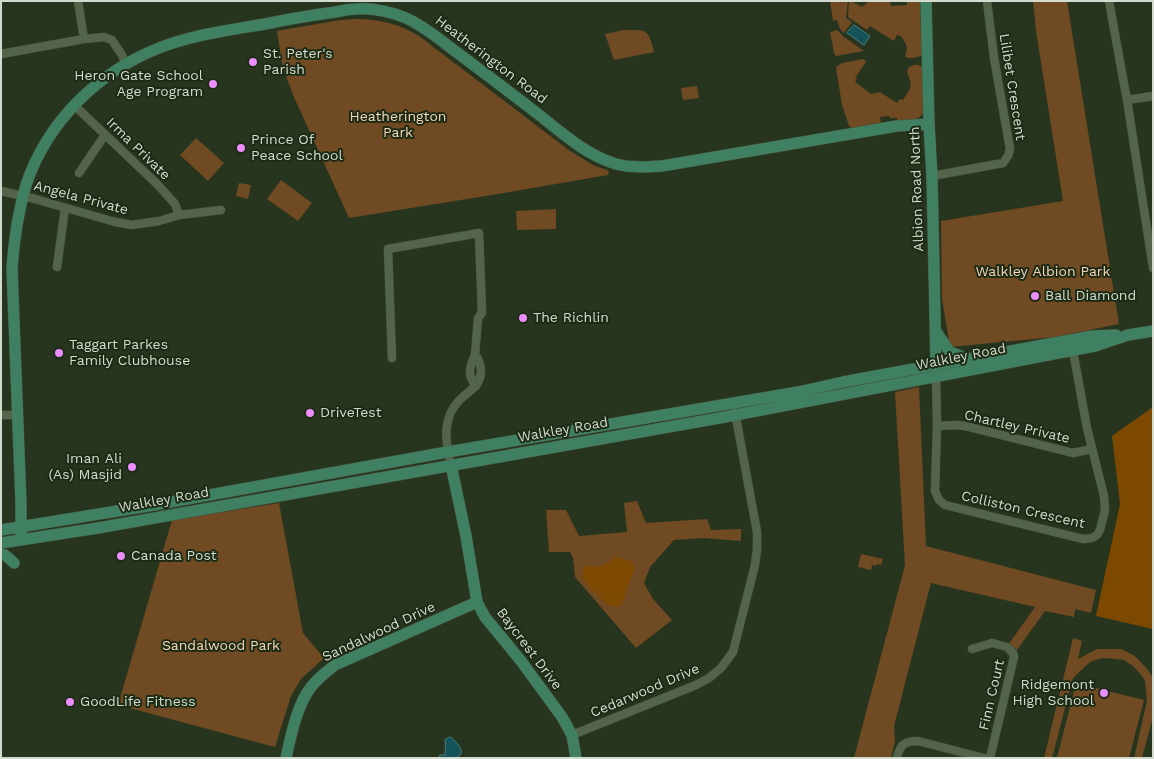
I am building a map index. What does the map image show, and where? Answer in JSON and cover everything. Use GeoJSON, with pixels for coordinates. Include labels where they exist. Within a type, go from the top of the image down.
{"type":"FeatureCollection","features":[{"type":"Feature","properties":{"kind":"main road","name":"Albion Road North"},"geometry":{"type":"LineString","coordinates":[[926,1],[936,370]]}},
{"type":"Feature","properties":{"kind":"main road","name":"Heatherington Road"},"geometry":{"type":"LineString","coordinates":[[21,540],[12,268],[14,242],[24,196],[42,150],[52,133],[74,105],[101,80],[138,57],[181,41],[205,35],[355,9],[373,9],[405,18],[426,30],[582,148],[618,165],[662,166],[897,126],[929,124]]}},
{"type":"Feature","properties":{"kind":"main road"},"geometry":{"type":"LineString","coordinates":[[936,330],[950,352],[967,358]]}},
{"type":"Feature","properties":{"kind":"main road","name":"Walkley Road"},"geometry":{"type":"LineString","coordinates":[[1,543],[736,415],[936,370],[967,358],[1092,336],[1128,335],[1153,331]]}},
{"type":"Feature","properties":{"kind":"main road","name":"Walkley Road"},"geometry":{"type":"LineString","coordinates":[[1,530],[798,392],[843,382],[1073,351],[1128,335]]}},
{"type":"Feature","properties":{"kind":"main road","name":"Baycrest Drive"},"geometry":{"type":"LineString","coordinates":[[451,465],[477,602],[485,618],[562,717],[572,735],[576,758]]}},
{"type":"Feature","properties":{"kind":"main road"},"geometry":{"type":"LineString","coordinates":[[1,554],[14,563]]}},
{"type":"Feature","properties":{"kind":"main road","name":"Sandalwood Drive"},"geometry":{"type":"LineString","coordinates":[[286,758],[302,702],[320,676],[335,666],[477,602]]}},
{"type":"Feature","properties":{"kind":"street"},"geometry":{"type":"LineString","coordinates":[[78,1],[84,39]]}},
{"type":"Feature","properties":{"kind":"street","name":"Lilibet Crescent"},"geometry":{"type":"LineString","coordinates":[[932,176],[1003,163],[1008,156],[1010,149],[994,58],[987,1]]}},
{"type":"Feature","properties":{"kind":"street"},"geometry":{"type":"LineString","coordinates":[[1109,1],[1152,251],[1153,268]]}},
{"type":"Feature","properties":{"kind":"street"},"geometry":{"type":"LineString","coordinates":[[1,54],[104,37],[112,40],[126,64]]}},
{"type":"Feature","properties":{"kind":"street"},"geometry":{"type":"LineString","coordinates":[[1127,100],[1153,96]]}},
{"type":"Feature","properties":{"kind":"street","name":"Irma Private"},"geometry":{"type":"LineString","coordinates":[[74,105],[175,204],[179,215]]}},
{"type":"Feature","properties":{"kind":"street"},"geometry":{"type":"LineString","coordinates":[[79,173],[105,135]]}},
{"type":"Feature","properties":{"kind":"street","name":"Angela Private"},"geometry":{"type":"LineString","coordinates":[[1,191],[132,225],[159,221],[179,215],[221,210]]}},
{"type":"Feature","properties":{"kind":"street"},"geometry":{"type":"LineString","coordinates":[[57,267],[65,208]]}},
{"type":"Feature","properties":{"kind":"street"},"geometry":{"type":"LineString","coordinates":[[392,358],[388,249],[480,233],[482,313],[478,318],[475,355],[479,360],[481,371],[480,379],[476,386],[461,398],[452,411],[446,428],[451,465]]}},
{"type":"Feature","properties":{"kind":"street","name":"Colliston Crescent"},"geometry":{"type":"LineString","coordinates":[[936,370],[935,491],[939,500],[945,505],[1083,539],[1092,538],[1100,530],[1105,510],[1104,496],[1086,428],[1073,351]]}},
{"type":"Feature","properties":{"kind":"street","name":"Cedarwood Drive"},"geometry":{"type":"LineString","coordinates":[[572,735],[696,685],[709,678],[721,668],[732,652],[755,566],[757,549],[757,532],[734,403]]}},
{"type":"Feature","properties":{"kind":"street"},"geometry":{"type":"LineString","coordinates":[[1,414],[18,414]]}},
{"type":"Feature","properties":{"kind":"street","name":"Chartley Private"},"geometry":{"type":"LineString","coordinates":[[937,426],[965,426],[1074,453],[1092,449]]}},
{"type":"Feature","properties":{"kind":"street","name":"Finn Court"},"geometry":{"type":"LineString","coordinates":[[972,649],[992,643],[1007,647],[1014,657],[990,758]]}},
{"type":"Feature","properties":{"kind":"street"},"geometry":{"type":"LineString","coordinates":[[897,758],[900,748],[904,744],[918,741],[984,758]]}},
{"type":"Feature","properties":{"kind":"green space"},"geometry":{"type":"Polygon","coordinates":[[[830,1],[848,1],[846,18],[852,22],[844,33],[840,29],[837,20],[833,21],[830,1]]]}},
{"type":"Feature","properties":{"kind":"green space"},"geometry":{"type":"Polygon","coordinates":[[[849,1],[862,7],[869,1],[890,1],[891,6],[907,5],[907,1],[920,1],[922,55],[914,58],[905,57],[907,51],[901,36],[897,35],[894,41],[870,26],[867,30],[848,17],[849,1]]]}},
{"type":"Feature","properties":{"kind":"green space","name":"Walkley Albion Park"},"geometry":{"type":"Polygon","coordinates":[[[1033,1],[1067,1],[1119,324],[1055,337],[950,347],[942,299],[941,221],[1063,201],[1033,1]]]}},
{"type":"Feature","properties":{"kind":"green space","name":"Heatherington Park"},"geometry":{"type":"Polygon","coordinates":[[[356,19],[389,23],[419,36],[570,151],[593,165],[609,171],[608,175],[349,218],[293,95],[283,68],[277,31],[356,19]]]}},
{"type":"Feature","properties":{"kind":"green space"},"geometry":{"type":"Polygon","coordinates":[[[624,30],[646,32],[654,52],[614,60],[605,34],[624,30]]]}},
{"type":"Feature","properties":{"kind":"green space"},"geometry":{"type":"Polygon","coordinates":[[[837,30],[864,51],[836,56],[830,32],[837,30]]]}},
{"type":"Feature","properties":{"kind":"green space"},"geometry":{"type":"Polygon","coordinates":[[[863,59],[866,62],[855,78],[857,79],[855,82],[871,94],[880,92],[897,103],[900,99],[903,100],[911,87],[907,72],[910,66],[919,65],[923,67],[924,112],[919,118],[897,122],[897,118],[890,118],[889,116],[880,117],[881,123],[852,128],[849,126],[842,105],[836,68],[842,63],[863,59]]]}},
{"type":"Feature","properties":{"kind":"green space"},"geometry":{"type":"Polygon","coordinates":[[[697,86],[699,98],[683,100],[681,88],[697,86]]]}},
{"type":"Feature","properties":{"kind":"green space"},"geometry":{"type":"Polygon","coordinates":[[[196,138],[224,163],[208,181],[180,155],[196,138]]]}},
{"type":"Feature","properties":{"kind":"green space"},"geometry":{"type":"Polygon","coordinates":[[[281,180],[312,203],[298,221],[267,199],[281,180]]]}},
{"type":"Feature","properties":{"kind":"green space"},"geometry":{"type":"Polygon","coordinates":[[[239,183],[251,185],[248,199],[236,196],[239,183]]]}},
{"type":"Feature","properties":{"kind":"green space"},"geometry":{"type":"Polygon","coordinates":[[[556,209],[556,229],[517,230],[516,211],[556,209]]]}},
{"type":"Feature","properties":{"kind":"green space"},"geometry":{"type":"Polygon","coordinates":[[[919,387],[926,546],[1096,590],[1091,613],[1075,609],[1074,617],[1045,611],[1017,650],[1008,645],[1035,607],[931,583],[894,726],[895,741],[891,758],[854,758],[905,565],[895,392],[919,387]]]}},
{"type":"Feature","properties":{"kind":"green space"},"geometry":{"type":"Polygon","coordinates":[[[637,501],[646,523],[707,519],[711,530],[741,529],[741,541],[703,538],[674,540],[650,567],[644,583],[653,599],[672,620],[636,648],[575,577],[573,558],[570,552],[549,552],[546,510],[566,510],[579,536],[627,532],[624,503],[637,501]]]}},
{"type":"Feature","properties":{"kind":"green space","name":"Sandalwood Park"},"geometry":{"type":"Polygon","coordinates":[[[279,503],[303,633],[324,658],[301,679],[291,696],[275,747],[118,705],[172,520],[279,503]]]}},
{"type":"Feature","properties":{"kind":"green space"},"geometry":{"type":"Polygon","coordinates":[[[861,554],[883,559],[881,565],[872,565],[871,570],[858,567],[861,554]]]}},
{"type":"Feature","properties":{"kind":"green space"},"geometry":{"type":"Polygon","coordinates":[[[1073,638],[1082,641],[1078,659],[1097,649],[1121,649],[1135,656],[1153,678],[1153,717],[1142,758],[1134,758],[1147,701],[1145,681],[1133,666],[1124,660],[1102,658],[1090,662],[1073,678],[1052,758],[1044,758],[1073,638]]]}},
{"type":"Feature","properties":{"kind":"green space"},"geometry":{"type":"Polygon","coordinates":[[[1076,683],[1144,700],[1129,758],[1057,758],[1076,683]]]}},
{"type":"Feature","properties":{"kind":"shaded area"},"geometry":{"type":"Polygon","coordinates":[[[1153,407],[1153,629],[1096,616],[1120,504],[1112,436],[1153,407]]]}},
{"type":"Feature","properties":{"kind":"shaded area"},"geometry":{"type":"Polygon","coordinates":[[[616,557],[631,561],[634,571],[621,605],[615,607],[605,603],[591,589],[583,578],[583,567],[601,566],[616,557]]]}},
{"type":"Feature","properties":{"kind":"water"},"geometry":{"type":"Polygon","coordinates":[[[854,25],[870,36],[864,45],[847,33],[854,25]]]}},
{"type":"Feature","properties":{"kind":"water"},"geometry":{"type":"Polygon","coordinates":[[[450,737],[460,748],[461,754],[454,758],[438,758],[440,755],[445,755],[445,740],[450,737]]]}},
{"type":"Feature","properties":{"kind":"place","name":"St. Peter's Parish"},"geometry":{"type":"Point","coordinates":[253,62]}},
{"type":"Feature","properties":{"kind":"place","name":"Heron Gate School Age Program"},"geometry":{"type":"Point","coordinates":[213,84]}},
{"type":"Feature","properties":{"kind":"place","name":"Prince Of Peace School"},"geometry":{"type":"Point","coordinates":[241,148]}},
{"type":"Feature","properties":{"kind":"place","name":"Ball Diamond"},"geometry":{"type":"Point","coordinates":[1035,296]}},
{"type":"Feature","properties":{"kind":"place","name":"The Richlin"},"geometry":{"type":"Point","coordinates":[523,318]}},
{"type":"Feature","properties":{"kind":"place","name":"Taggart Parkes Family Clubhouse"},"geometry":{"type":"Point","coordinates":[59,353]}},
{"type":"Feature","properties":{"kind":"place","name":"DriveTest"},"geometry":{"type":"Point","coordinates":[310,413]}},
{"type":"Feature","properties":{"kind":"place","name":"Iman Ali (As) Masjid"},"geometry":{"type":"Point","coordinates":[132,467]}},
{"type":"Feature","properties":{"kind":"place","name":"Canada Post"},"geometry":{"type":"Point","coordinates":[121,556]}},
{"type":"Feature","properties":{"kind":"place","name":"Ridgemont High School"},"geometry":{"type":"Point","coordinates":[1104,693]}},
{"type":"Feature","properties":{"kind":"place","name":"GoodLife Fitness"},"geometry":{"type":"Point","coordinates":[70,702]}}]}
